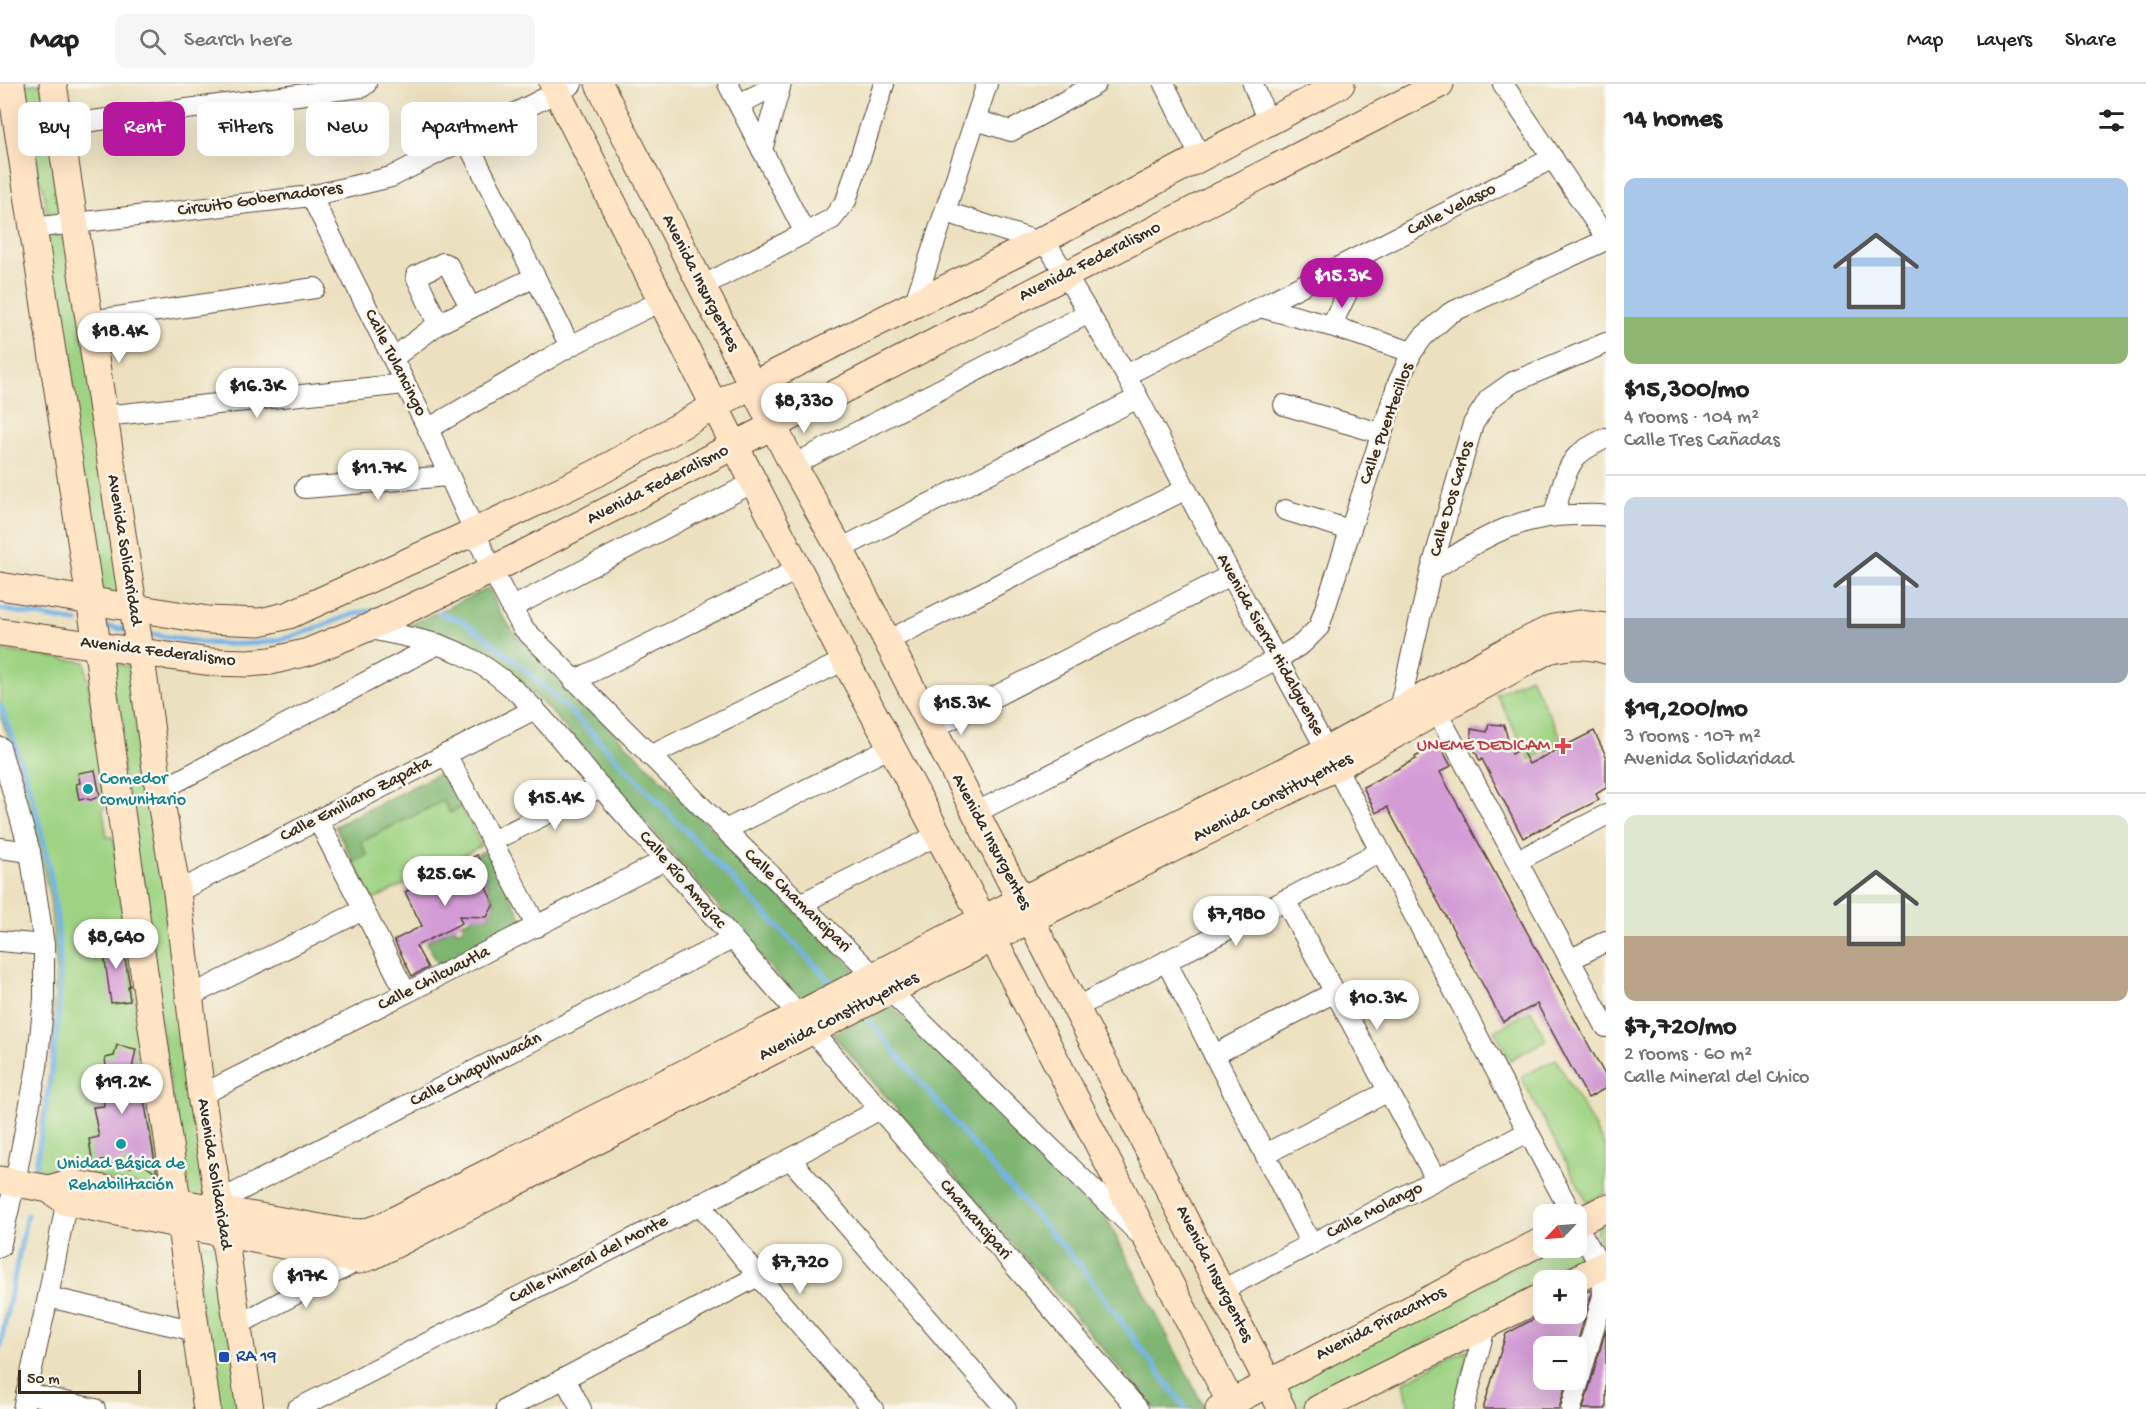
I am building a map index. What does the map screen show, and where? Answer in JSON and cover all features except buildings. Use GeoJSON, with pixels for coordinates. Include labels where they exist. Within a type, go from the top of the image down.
{"type":"FeatureCollection","features":[{"type":"Feature","properties":{"kind":"street"},"geometry":{"type":"LineString","coordinates":[[11,84],[97,645],[207,1409]]}},
{"type":"Feature","properties":{"kind":"street","name":"Avenida Solidaridad"},"geometry":{"type":"LineString","coordinates":[[53,84],[56,102]]}},
{"type":"Feature","properties":{"kind":"street"},"geometry":{"type":"LineString","coordinates":[[91,119],[258,92],[322,87],[362,87],[366,84]]}},
{"type":"Feature","properties":{"kind":"street","name":"Avenida Insurgentes"},"geometry":{"type":"LineString","coordinates":[[599,84],[793,465],[840,549],[1282,1409]]}},
{"type":"Feature","properties":{"kind":"street"},"geometry":{"type":"LineString","coordinates":[[728,84],[805,233]]}},
{"type":"Feature","properties":{"kind":"street"},"geometry":{"type":"LineString","coordinates":[[739,104],[780,84]]}},
{"type":"Feature","properties":{"kind":"street"},"geometry":{"type":"LineString","coordinates":[[762,150],[780,84]]}},
{"type":"Feature","properties":{"kind":"street"},"geometry":{"type":"LineString","coordinates":[[702,286],[832,219],[846,201],[884,84]]}},
{"type":"Feature","properties":{"kind":"street"},"geometry":{"type":"LineString","coordinates":[[915,302],[987,84]]}},
{"type":"Feature","properties":{"kind":"street"},"geometry":{"type":"LineString","coordinates":[[1164,84],[1201,158]]}},
{"type":"Feature","properties":{"kind":"street"},"geometry":{"type":"LineString","coordinates":[[1253,84],[1268,122]]}},
{"type":"Feature","properties":{"kind":"street"},"geometry":{"type":"LineString","coordinates":[[0,586],[208,620],[260,621],[289,615],[474,532],[597,473],[752,385],[1039,242],[1341,84]]}},
{"type":"Feature","properties":{"kind":"street","name":"Avenida Federalismo"},"geometry":{"type":"LineString","coordinates":[[0,632],[211,662],[271,661],[308,652],[367,628],[492,570],[1440,84]]}},
{"type":"Feature","properties":{"kind":"street"},"geometry":{"type":"LineString","coordinates":[[1503,84],[1606,239]]}},
{"type":"Feature","properties":{"kind":"street"},"geometry":{"type":"LineString","coordinates":[[975,120],[1011,131],[1093,85]]}},
{"type":"Feature","properties":{"kind":"street"},"geometry":{"type":"LineString","coordinates":[[561,87],[661,301],[845,660],[988,929],[1152,1246],[1228,1407]]}},
{"type":"Feature","properties":{"kind":"street","name":"Circuito Gobernadores"},"geometry":{"type":"LineString","coordinates":[[534,102],[561,87]]}},
{"type":"Feature","properties":{"kind":"street","name":"Avenida Solidaridad"},"geometry":{"type":"LineString","coordinates":[[65,156],[159,791],[177,892],[201,1095],[250,1409]]}},
{"type":"Feature","properties":{"kind":"street","name":"Circuito Gobernadores"},"geometry":{"type":"LineString","coordinates":[[32,228],[311,196],[391,177],[434,156]]}},
{"type":"Feature","properties":{"kind":"street"},"geometry":{"type":"LineString","coordinates":[[474,156],[570,346]]}},
{"type":"Feature","properties":{"kind":"street","name":"Calle Velasco"},"geometry":{"type":"LineString","coordinates":[[1126,375],[1553,158]]}},
{"type":"Feature","properties":{"kind":"street","name":"Calle Tulancingo"},"geometry":{"type":"LineString","coordinates":[[311,196],[428,429],[474,532]]}},
{"type":"Feature","properties":{"kind":"street"},"geometry":{"type":"LineString","coordinates":[[946,212],[1039,242]]}},
{"type":"Feature","properties":{"kind":"street","name":"Calle Puentecillos"},"geometry":{"type":"LineString","coordinates":[[1277,659],[1302,644],[1319,627],[1380,434],[1412,352],[1424,337],[1450,313],[1606,239]]}},
{"type":"Feature","properties":{"kind":"street","name":"Avenida Sierra Hidalguense"},"geometry":{"type":"LineString","coordinates":[[1039,242],[1051,251],[1087,314],[1126,375],[1231,575],[1332,759],[1566,1204]]}},
{"type":"Feature","properties":{"kind":"street"},"geometry":{"type":"LineString","coordinates":[[1331,326],[1366,254]]}},
{"type":"Feature","properties":{"kind":"street"},"geometry":{"type":"LineString","coordinates":[[438,324],[416,276],[446,263],[471,308]]}},
{"type":"Feature","properties":{"kind":"street"},"geometry":{"type":"LineString","coordinates":[[393,358],[438,324],[536,277]]}},
{"type":"Feature","properties":{"kind":"street"},"geometry":{"type":"LineString","coordinates":[[90,321],[315,288]]}},
{"type":"Feature","properties":{"kind":"street"},"geometry":{"type":"LineString","coordinates":[[428,429],[570,346],[661,301]]}},
{"type":"Feature","properties":{"kind":"street"},"geometry":{"type":"LineString","coordinates":[[1260,307],[1331,326],[1412,352]]}},
{"type":"Feature","properties":{"kind":"street"},"geometry":{"type":"LineString","coordinates":[[793,465],[1087,314]]}},
{"type":"Feature","properties":{"kind":"street","name":"Calle Dos Carlos"},"geometry":{"type":"LineString","coordinates":[[1403,718],[1431,571],[1473,424],[1489,399],[1513,382],[1606,343]]}},
{"type":"Feature","properties":{"kind":"street"},"geometry":{"type":"LineString","coordinates":[[104,416],[405,384]]}},
{"type":"Feature","properties":{"kind":"street"},"geometry":{"type":"LineString","coordinates":[[840,549],[1138,398]]}},
{"type":"Feature","properties":{"kind":"street"},"geometry":{"type":"LineString","coordinates":[[1284,405],[1380,434]]}},
{"type":"Feature","properties":{"kind":"street"},"geometry":{"type":"LineString","coordinates":[[1554,514],[1568,472],[1576,457],[1606,438]]}},
{"type":"Feature","properties":{"kind":"street"},"geometry":{"type":"LineString","coordinates":[[305,488],[448,476]]}},
{"type":"Feature","properties":{"kind":"street"},"geometry":{"type":"LineString","coordinates":[[510,608],[754,482]]}},
{"type":"Feature","properties":{"kind":"street"},"geometry":{"type":"LineString","coordinates":[[887,641],[1186,489]]}},
{"type":"Feature","properties":{"kind":"street"},"geometry":{"type":"LineString","coordinates":[[1285,510],[1350,530]]}},
{"type":"Feature","properties":{"kind":"street"},"geometry":{"type":"LineString","coordinates":[[1431,571],[1472,544],[1518,522],[1554,514],[1606,516]]}},
{"type":"Feature","properties":{"kind":"street","name":"Calle Chamancipari"},"geometry":{"type":"LineString","coordinates":[[474,532],[510,608],[522,627],[724,830],[1152,1246]]}},
{"type":"Feature","properties":{"kind":"street"},"geometry":{"type":"LineString","coordinates":[[574,681],[799,569]]}},
{"type":"Feature","properties":{"kind":"street"},"geometry":{"type":"LineString","coordinates":[[932,729],[1231,575]]}},
{"type":"Feature","properties":{"kind":"street","name":"Avenida Constituyentes"},"geometry":{"type":"LineString","coordinates":[[221,1215],[359,1260],[372,1256],[568,1145],[988,929],[1332,759],[1553,628],[1579,624],[1606,627]]}},
{"type":"Feature","properties":{"kind":"street","name":"Calle Río Amajac"},"geometry":{"type":"LineString","coordinates":[[367,628],[438,644],[465,656],[501,678],[535,709],[806,1023]]}},
{"type":"Feature","properties":{"kind":"street"},"geometry":{"type":"LineString","coordinates":[[159,791],[438,644]]}},
{"type":"Feature","properties":{"kind":"street","name":"Avenida Constituyentes"},"geometry":{"type":"LineString","coordinates":[[1403,718],[1435,712],[1548,650],[1569,645],[1590,645],[1606,650]]}},
{"type":"Feature","properties":{"kind":"street"},"geometry":{"type":"LineString","coordinates":[[975,813],[1277,659]]}},
{"type":"Feature","properties":{"kind":"street"},"geometry":{"type":"LineString","coordinates":[[650,756],[845,660]]}},
{"type":"Feature","properties":{"kind":"street","name":"Calle Emiliano Zapata"},"geometry":{"type":"LineString","coordinates":[[177,892],[535,709]]}},
{"type":"Feature","properties":{"kind":"street"},"geometry":{"type":"LineString","coordinates":[[1435,712],[1606,1027]]}},
{"type":"Feature","properties":{"kind":"street"},"geometry":{"type":"LineString","coordinates":[[0,747],[30,852],[44,945],[44,999],[37,1067],[8,1181],[0,1247]]}},
{"type":"Feature","properties":{"kind":"street"},"geometry":{"type":"LineString","coordinates":[[724,830],[891,747]]}},
{"type":"Feature","properties":{"kind":"street"},"geometry":{"type":"LineString","coordinates":[[446,754],[537,927]]}},
{"type":"Feature","properties":{"kind":"street"},"geometry":{"type":"LineString","coordinates":[[492,841],[601,788]]}},
{"type":"Feature","properties":{"kind":"street"},"geometry":{"type":"LineString","coordinates":[[1517,861],[1606,815]]}},
{"type":"Feature","properties":{"kind":"street"},"geometry":{"type":"LineString","coordinates":[[318,820],[406,993]]}},
{"type":"Feature","properties":{"kind":"street"},"geometry":{"type":"LineString","coordinates":[[800,904],[938,836]]}},
{"type":"Feature","properties":{"kind":"street"},"geometry":{"type":"LineString","coordinates":[[0,848],[30,852]]}},
{"type":"Feature","properties":{"kind":"street"},"geometry":{"type":"LineString","coordinates":[[1077,1007],[1379,852]]}},
{"type":"Feature","properties":{"kind":"street","name":"Calle Chilcuautla"},"geometry":{"type":"LineString","coordinates":[[201,1095],[537,927],[665,860]]}},
{"type":"Feature","properties":{"kind":"street"},"geometry":{"type":"LineString","coordinates":[[1285,900],[1436,1179]]}},
{"type":"Feature","properties":{"kind":"street"},"geometry":{"type":"LineString","coordinates":[[190,996],[363,910]]}},
{"type":"Feature","properties":{"kind":"street","name":"Calle Chapulhuacán"},"geometry":{"type":"LineString","coordinates":[[221,1215],[732,939]]}},
{"type":"Feature","properties":{"kind":"street"},"geometry":{"type":"LineString","coordinates":[[0,940],[44,945]]}},
{"type":"Feature","properties":{"kind":"street"},"geometry":{"type":"LineString","coordinates":[[1570,960],[1606,941]]}},
{"type":"Feature","properties":{"kind":"street"},"geometry":{"type":"LineString","coordinates":[[1166,961],[1311,1244]]}},
{"type":"Feature","properties":{"kind":"street"},"geometry":{"type":"LineString","coordinates":[[1214,1055],[1335,992]]}},
{"type":"Feature","properties":{"kind":"street","name":"Chamancipari"},"geometry":{"type":"LineString","coordinates":[[806,1023],[1138,1409]]}},
{"type":"Feature","properties":{"kind":"street"},"geometry":{"type":"LineString","coordinates":[[1265,1154],[1389,1091]]}},
{"type":"Feature","properties":{"kind":"street","name":"Calle Mineral del Monte"},"geometry":{"type":"LineString","coordinates":[[297,1409],[790,1159],[880,1109]]}},
{"type":"Feature","properties":{"kind":"street","name":"Calle Molango"},"geometry":{"type":"LineString","coordinates":[[1222,1290],[1528,1132]]}},
{"type":"Feature","properties":{"kind":"street","name":"Avenida Constituyentes"},"geometry":{"type":"LineString","coordinates":[[8,1181],[178,1213],[221,1215],[363,1233],[568,1145]]}},
{"type":"Feature","properties":{"kind":"street"},"geometry":{"type":"LineString","coordinates":[[790,1159],[1006,1409]]}},
{"type":"Feature","properties":{"kind":"street"},"geometry":{"type":"LineString","coordinates":[[62,1191],[48,1297],[25,1401],[95,1409]]}},
{"type":"Feature","properties":{"kind":"street"},"geometry":{"type":"LineString","coordinates":[[700,1204],[758,1276],[873,1409]]}},
{"type":"Feature","properties":{"kind":"street"},"geometry":{"type":"LineString","coordinates":[[1587,1218],[1606,1208]]}},
{"type":"Feature","properties":{"kind":"street"},"geometry":{"type":"LineString","coordinates":[[1572,1409],[1603,1296],[1603,1265],[1587,1240]]}},
{"type":"Feature","properties":{"kind":"street","name":"Avenida Piracantos"},"geometry":{"type":"LineString","coordinates":[[1228,1407],[1269,1382],[1533,1246]]}},
{"type":"Feature","properties":{"kind":"street"},"geometry":{"type":"LineString","coordinates":[[236,1326],[359,1260]]}},
{"type":"Feature","properties":{"kind":"street"},"geometry":{"type":"LineString","coordinates":[[1587,1274],[1603,1265]]}},
{"type":"Feature","properties":{"kind":"street"},"geometry":{"type":"LineString","coordinates":[[506,1409],[758,1276]]}},
{"type":"Feature","properties":{"kind":"street"},"geometry":{"type":"LineString","coordinates":[[48,1297],[196,1331]]}},
{"type":"Feature","properties":{"kind":"street"},"geometry":{"type":"LineString","coordinates":[[1318,1409],[1533,1302]]}},
{"type":"Feature","properties":{"kind":"street"},"geometry":{"type":"LineString","coordinates":[[1464,1409],[1485,1327]]}},
{"type":"Feature","properties":{"kind":"street"},"geometry":{"type":"LineString","coordinates":[[565,1379],[581,1409]]}},
{"type":"Feature","properties":{"kind":"green space"},"geometry":{"type":"Polygon","coordinates":[[[21,84],[47,84],[50,102],[24,102],[21,84]]]}},
{"type":"Feature","properties":{"kind":"green space"},"geometry":{"type":"Polygon","coordinates":[[[32,156],[58,156],[66,212],[47,214],[43,187],[34,170],[32,156]]]}},
{"type":"Feature","properties":{"kind":"green space"},"geometry":{"type":"Polygon","coordinates":[[[61,235],[78,294],[124,600],[97,595],[43,238],[61,235]]]}},
{"type":"Feature","properties":{"kind":"green space"},"geometry":{"type":"Polygon","coordinates":[[[489,588],[500,613],[519,639],[860,975],[803,1006],[555,716],[511,672],[479,653],[401,629],[489,588]]]}},
{"type":"Feature","properties":{"kind":"green space"},"geometry":{"type":"Polygon","coordinates":[[[0,650],[85,662],[105,804],[103,811],[107,837],[113,837],[161,1188],[34,1168],[51,1061],[56,965],[50,899],[37,835],[16,757],[0,715],[0,650]]]}},
{"type":"Feature","properties":{"kind":"green space"},"geometry":{"type":"Polygon","coordinates":[[[107,663],[134,667],[213,1201],[187,1197],[107,663]]]}},
{"type":"Feature","properties":{"kind":"green space"},"geometry":{"type":"Polygon","coordinates":[[[1530,677],[1564,743],[1530,760],[1496,694],[1530,677]]]}},
{"type":"Feature","properties":{"kind":"green space"},"geometry":{"type":"Polygon","coordinates":[[[444,771],[481,846],[373,900],[335,826],[444,771]]]}},
{"type":"Feature","properties":{"kind":"green space"},"geometry":{"type":"Polygon","coordinates":[[[444,771],[462,807],[450,813],[443,801],[361,842],[367,855],[354,862],[335,826],[444,771]]]}},
{"type":"Feature","properties":{"kind":"green space"},"geometry":{"type":"Polygon","coordinates":[[[487,849],[523,921],[521,925],[440,967],[427,943],[429,940],[455,927],[457,931],[464,928],[462,923],[476,916],[488,917],[491,908],[495,906],[477,855],[487,849]]]}},
{"type":"Feature","properties":{"kind":"green space"},"geometry":{"type":"Polygon","coordinates":[[[890,1005],[1104,1213],[1205,1409],[1155,1409],[832,1034],[890,1005]]]}},
{"type":"Feature","properties":{"kind":"green space"},"geometry":{"type":"Polygon","coordinates":[[[1531,1010],[1546,1040],[1510,1060],[1495,1031],[1531,1010]]]}},
{"type":"Feature","properties":{"kind":"green space"},"geometry":{"type":"Polygon","coordinates":[[[1556,1059],[1606,1148],[1606,1193],[1587,1202],[1521,1077],[1556,1059]]]}},
{"type":"Feature","properties":{"kind":"green space"},"geometry":{"type":"Polygon","coordinates":[[[1606,1221],[1606,1247],[1601,1245],[1596,1233],[1599,1225],[1606,1221]]]}},
{"type":"Feature","properties":{"kind":"green space"},"geometry":{"type":"Polygon","coordinates":[[[191,1241],[218,1246],[242,1409],[215,1409],[191,1241]]]}},
{"type":"Feature","properties":{"kind":"green space"},"geometry":{"type":"Polygon","coordinates":[[[1533,1257],[1577,1258],[1568,1270],[1533,1270],[1533,1288],[1294,1409],[1282,1385],[1533,1257]]]}},
{"type":"Feature","properties":{"kind":"green space"},"geometry":{"type":"Polygon","coordinates":[[[1469,1349],[1454,1409],[1409,1409],[1404,1382],[1469,1349]]]}},
{"type":"Feature","properties":{"kind":"waterway"},"geometry":{"type":"LineString","coordinates":[[0,609],[77,622]]}},
{"type":"Feature","properties":{"kind":"waterway"},"geometry":{"type":"LineString","coordinates":[[146,633],[214,644],[248,644],[295,636],[356,614],[381,609]]}},
{"type":"Feature","properties":{"kind":"waterway"},"geometry":{"type":"LineString","coordinates":[[439,613],[462,621],[487,638],[533,676],[584,725],[835,986]]}},
{"type":"Feature","properties":{"kind":"waterway"},"geometry":{"type":"LineString","coordinates":[[103,626],[129,630]]}},
{"type":"Feature","properties":{"kind":"waterway"},"geometry":{"type":"LineString","coordinates":[[0,705],[24,772],[44,842],[51,877],[59,949],[60,985],[57,1031],[36,1166]]}},
{"type":"Feature","properties":{"kind":"waterway"},"geometry":{"type":"LineString","coordinates":[[867,1018],[984,1158],[1080,1265],[1186,1409]]}},
{"type":"Feature","properties":{"kind":"waterway"},"geometry":{"type":"LineString","coordinates":[[0,1347],[27,1215]]}},
{"type":"Feature","properties":{"kind":"place","name":"UNEME DEDICAM"},"geometry":{"type":"Point","coordinates":[1563,746]}},
{"type":"Feature","properties":{"kind":"place","name":"Comedor comunitario"},"geometry":{"type":"Point","coordinates":[88,789]}},
{"type":"Feature","properties":{"kind":"place","name":"Unidad Básica de Rehabilitación"},"geometry":{"type":"Point","coordinates":[121,1144]}},
{"type":"Feature","properties":{"kind":"place","name":"RA 19"},"geometry":{"type":"Point","coordinates":[224,1357]}}]}
